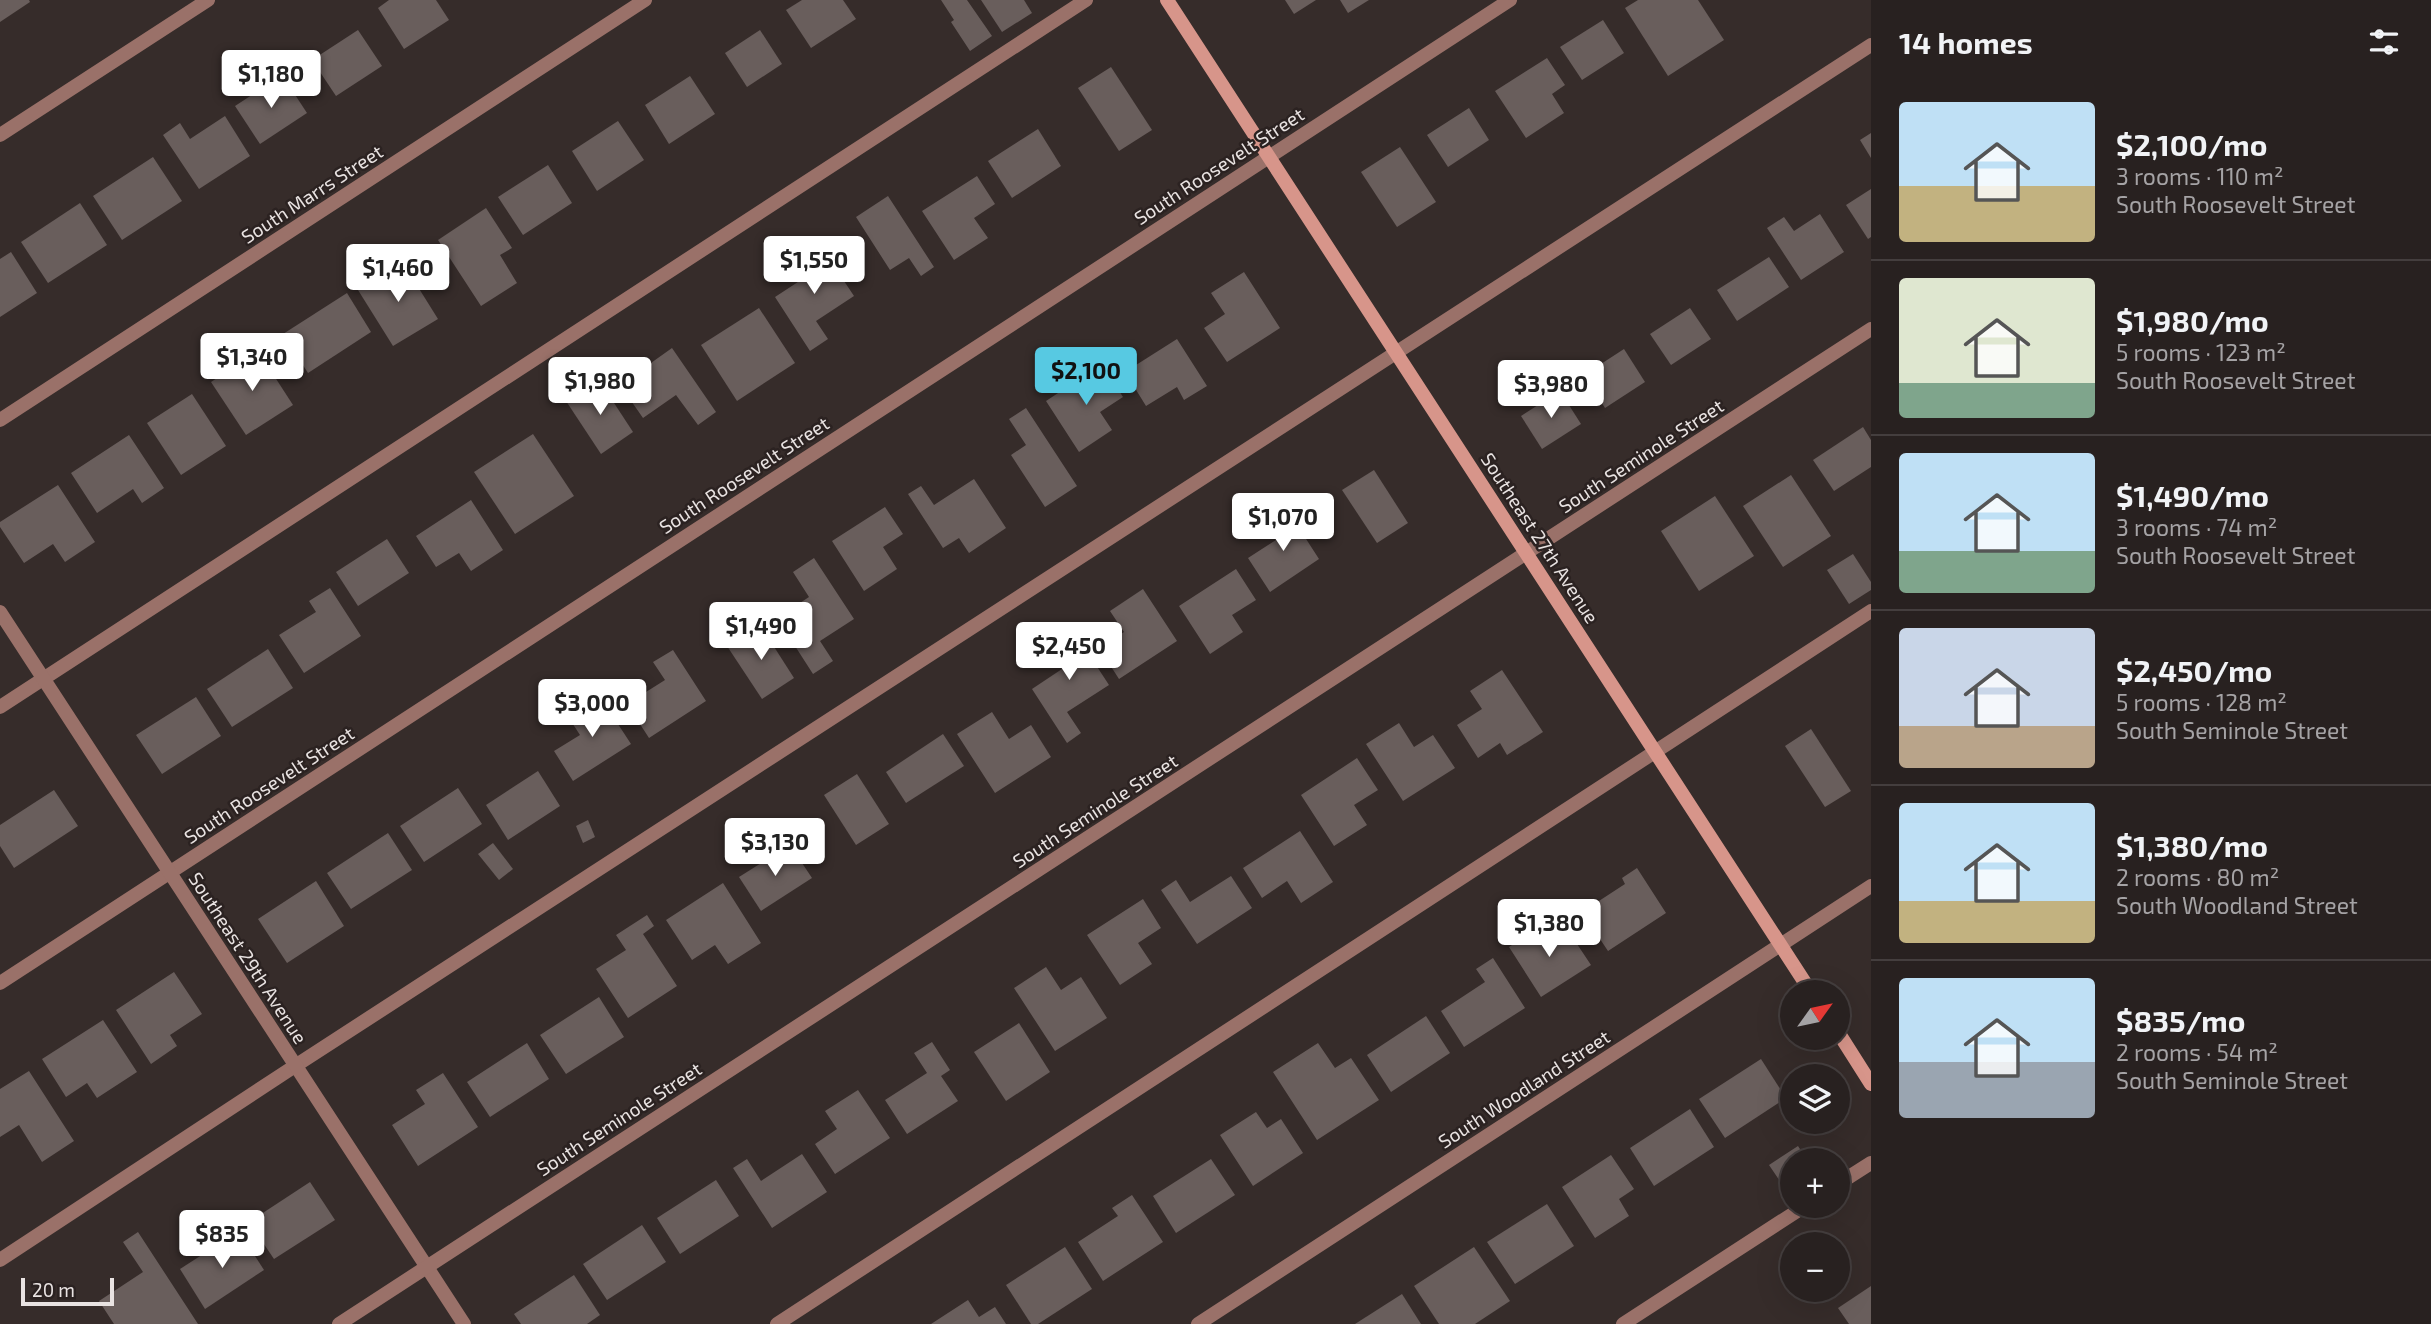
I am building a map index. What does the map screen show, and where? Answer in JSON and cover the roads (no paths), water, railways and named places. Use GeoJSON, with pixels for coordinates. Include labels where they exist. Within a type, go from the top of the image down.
{"type":"FeatureCollection","features":[{"type":"Feature","properties":{"kind":"main road","name":"Southeast 27th Avenue"},"geometry":{"type":"LineString","coordinates":[[1167,0],[1803,980]]}},
{"type":"Feature","properties":{"kind":"main road"},"geometry":{"type":"LineString","coordinates":[[1849,1050],[1871,1084]]}},
{"type":"Feature","properties":{"kind":"street"},"geometry":{"type":"LineString","coordinates":[[0,135],[208,0]]}},
{"type":"Feature","properties":{"kind":"street","name":"South Marrs Street"},"geometry":{"type":"LineString","coordinates":[[0,420],[645,0]]}},
{"type":"Feature","properties":{"kind":"street"},"geometry":{"type":"LineString","coordinates":[[0,708],[1086,0]]}},
{"type":"Feature","properties":{"kind":"street","name":"South Roosevelt Street"},"geometry":{"type":"LineString","coordinates":[[0,983],[1510,0]]}},
{"type":"Feature","properties":{"kind":"street"},"geometry":{"type":"LineString","coordinates":[[0,1260],[1871,45]]}},
{"type":"Feature","properties":{"kind":"street","name":"South Seminole Street"},"geometry":{"type":"LineString","coordinates":[[339,1324],[1871,330]]}},
{"type":"Feature","properties":{"kind":"street"},"geometry":{"type":"LineString","coordinates":[[777,1324],[1871,611]]}},
{"type":"Feature","properties":{"kind":"street","name":"Southeast 29th Avenue"},"geometry":{"type":"LineString","coordinates":[[0,612],[464,1324]]}},
{"type":"Feature","properties":{"kind":"street","name":"South Woodland Street"},"geometry":{"type":"LineString","coordinates":[[1198,1324],[1871,886]]}},
{"type":"Feature","properties":{"kind":"street"},"geometry":{"type":"LineString","coordinates":[[1850,1176],[1871,1163]]}},
{"type":"Feature","properties":{"kind":"street"},"geometry":{"type":"LineString","coordinates":[[1623,1324],[1786,1218]]}}]}
